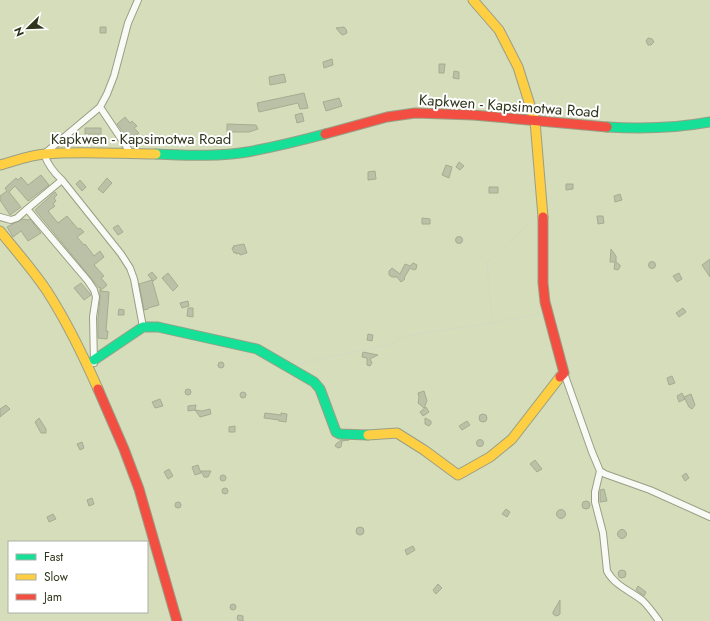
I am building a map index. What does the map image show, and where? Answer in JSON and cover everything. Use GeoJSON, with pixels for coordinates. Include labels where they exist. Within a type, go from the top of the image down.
{"type":"FeatureCollection","features":[{"type":"Feature","properties":{"kind":"street"},"geometry":{"type":"LineString","coordinates":[[138,0],[128,24],[108,94],[100,108],[44,154],[51,168],[121,254],[130,268],[134,279],[143,327]]}},
{"type":"Feature","properties":{"kind":"street"},"geometry":{"type":"LineString","coordinates":[[473,0],[499,30],[507,45],[518,67],[535,121],[543,216],[543,283],[545,302],[564,373],[600,471],[595,492],[595,502],[602,533],[607,571],[622,588],[643,601],[659,621]]}},
{"type":"Feature","properties":{"kind":"street"},"geometry":{"type":"LineString","coordinates":[[100,108],[132,155]]}},
{"type":"Feature","properties":{"kind":"street","name":"Kapkwen - Kapsimotwa Road"},"geometry":{"type":"LineString","coordinates":[[0,165],[27,157],[44,154],[77,153],[200,155],[246,152],[286,144],[387,117],[415,113],[473,115],[630,128],[694,125],[710,122]]}},
{"type":"Feature","properties":{"kind":"street"},"geometry":{"type":"LineString","coordinates":[[0,216],[11,220],[17,218],[62,180]]}},
{"type":"Feature","properties":{"kind":"street"},"geometry":{"type":"LineString","coordinates":[[27,209],[94,290],[96,297],[93,317],[94,360],[90,372]]}},
{"type":"Feature","properties":{"kind":"street"},"geometry":{"type":"LineString","coordinates":[[0,231],[31,268],[67,324],[116,429],[147,516],[177,621]]}},
{"type":"Feature","properties":{"kind":"street"},"geometry":{"type":"LineString","coordinates":[[94,360],[143,327],[158,327],[257,349],[309,378],[320,389],[336,432],[340,434],[374,435],[396,433],[419,446],[458,474],[472,468],[490,457],[512,440],[564,373]]}},
{"type":"Feature","properties":{"kind":"street"},"geometry":{"type":"LineString","coordinates":[[600,471],[650,490],[710,517]]}},
{"type":"Feature","properties":{"kind":"path"},"geometry":{"type":"LineString","coordinates":[[492,323],[487,264],[531,221]]}},
{"type":"Feature","properties":{"kind":"path"},"geometry":{"type":"LineString","coordinates":[[287,366],[390,344],[405,336],[541,314]]}},
{"type":"Feature","properties":{"kind":"building"},"geometry":{"type":"Polygon","coordinates":[[[100,27],[106,27],[106,33],[100,33],[100,27]]]}},
{"type":"Feature","properties":{"kind":"building"},"geometry":{"type":"Polygon","coordinates":[[[344,27],[347,33],[343,35],[336,28],[344,27]]]}},
{"type":"Feature","properties":{"kind":"building"},"geometry":{"type":"Polygon","coordinates":[[[648,38],[652,39],[654,42],[651,45],[648,45],[646,41],[648,38]]]}},
{"type":"Feature","properties":{"kind":"building"},"geometry":{"type":"Polygon","coordinates":[[[332,59],[333,65],[324,68],[323,62],[332,59]]]}},
{"type":"Feature","properties":{"kind":"building"},"geometry":{"type":"Polygon","coordinates":[[[439,64],[445,64],[444,73],[439,73],[439,64]]]}},
{"type":"Feature","properties":{"kind":"building"},"geometry":{"type":"Polygon","coordinates":[[[454,71],[459,72],[459,79],[453,78],[454,71]]]}},
{"type":"Feature","properties":{"kind":"building"},"geometry":{"type":"Polygon","coordinates":[[[284,74],[286,82],[270,85],[269,77],[284,74]]]}},
{"type":"Feature","properties":{"kind":"building"},"geometry":{"type":"Polygon","coordinates":[[[304,93],[308,108],[300,109],[298,103],[259,112],[257,103],[304,93]]]}},
{"type":"Feature","properties":{"kind":"building"},"geometry":{"type":"Polygon","coordinates":[[[339,98],[342,106],[326,111],[323,102],[339,98]]]}},
{"type":"Feature","properties":{"kind":"building"},"geometry":{"type":"Polygon","coordinates":[[[302,113],[304,121],[297,123],[295,115],[302,113]]]}},
{"type":"Feature","properties":{"kind":"building"},"geometry":{"type":"Polygon","coordinates":[[[125,117],[130,123],[132,121],[137,126],[134,128],[139,133],[130,141],[117,124],[125,117]]]}},
{"type":"Feature","properties":{"kind":"building"},"geometry":{"type":"Polygon","coordinates":[[[227,124],[256,125],[258,129],[249,132],[227,132],[227,124]]]}},
{"type":"Feature","properties":{"kind":"building"},"geometry":{"type":"Polygon","coordinates":[[[85,128],[101,128],[101,134],[85,134],[85,128]]]}},
{"type":"Feature","properties":{"kind":"building"},"geometry":{"type":"Polygon","coordinates":[[[459,162],[464,166],[460,170],[456,167],[459,162]]]}},
{"type":"Feature","properties":{"kind":"building"},"geometry":{"type":"Polygon","coordinates":[[[446,165],[452,167],[449,178],[442,175],[446,165]]]}},
{"type":"Feature","properties":{"kind":"building"},"geometry":{"type":"Polygon","coordinates":[[[375,171],[376,179],[368,180],[368,172],[375,171]]]}},
{"type":"Feature","properties":{"kind":"building"},"geometry":{"type":"Polygon","coordinates":[[[41,175],[49,185],[28,201],[15,186],[9,192],[21,207],[10,215],[0,200],[0,196],[7,191],[5,188],[16,178],[18,180],[21,177],[28,185],[41,175]]]}},
{"type":"Feature","properties":{"kind":"building"},"geometry":{"type":"Polygon","coordinates":[[[107,178],[112,183],[103,193],[98,189],[107,178]]]}},
{"type":"Feature","properties":{"kind":"building"},"geometry":{"type":"Polygon","coordinates":[[[80,180],[86,187],[82,191],[76,184],[80,180]]]}},
{"type":"Feature","properties":{"kind":"building"},"geometry":{"type":"Polygon","coordinates":[[[566,184],[573,184],[573,189],[566,190],[566,184]]]}},
{"type":"Feature","properties":{"kind":"building"},"geometry":{"type":"Polygon","coordinates":[[[489,187],[498,187],[498,193],[489,193],[489,187]]]}},
{"type":"Feature","properties":{"kind":"building"},"geometry":{"type":"Polygon","coordinates":[[[55,192],[57,195],[54,198],[56,201],[53,204],[55,206],[48,211],[58,223],[67,216],[78,229],[80,228],[84,232],[77,237],[84,245],[85,244],[94,256],[100,251],[104,257],[94,265],[104,276],[101,278],[107,285],[100,291],[100,287],[99,288],[35,210],[55,192]]]}},
{"type":"Feature","properties":{"kind":"building"},"geometry":{"type":"Polygon","coordinates":[[[620,194],[622,200],[615,202],[614,196],[620,194]]]}},
{"type":"Feature","properties":{"kind":"building"},"geometry":{"type":"Polygon","coordinates":[[[597,216],[603,216],[604,223],[598,224],[597,216]]]}},
{"type":"Feature","properties":{"kind":"building"},"geometry":{"type":"Polygon","coordinates":[[[422,218],[430,219],[430,224],[422,224],[422,218]]]}},
{"type":"Feature","properties":{"kind":"building"},"geometry":{"type":"Polygon","coordinates":[[[22,219],[30,219],[41,233],[28,241],[21,231],[13,237],[7,227],[22,219]]]}},
{"type":"Feature","properties":{"kind":"building"},"geometry":{"type":"Polygon","coordinates":[[[118,225],[123,232],[118,235],[113,228],[118,225]]]}},
{"type":"Feature","properties":{"kind":"building"},"geometry":{"type":"Polygon","coordinates":[[[459,237],[462,240],[459,243],[456,240],[459,237]]]}},
{"type":"Feature","properties":{"kind":"building"},"geometry":{"type":"Polygon","coordinates":[[[244,244],[247,253],[240,255],[239,253],[236,254],[236,252],[234,253],[232,248],[234,247],[233,246],[244,244]]]}},
{"type":"Feature","properties":{"kind":"building"},"geometry":{"type":"Polygon","coordinates":[[[611,249],[616,256],[616,262],[620,265],[618,270],[614,269],[615,262],[610,262],[611,249]]]}},
{"type":"Feature","properties":{"kind":"building"},"geometry":{"type":"Polygon","coordinates":[[[710,259],[710,277],[702,265],[710,259]]]}},
{"type":"Feature","properties":{"kind":"building"},"geometry":{"type":"Polygon","coordinates":[[[652,262],[655,265],[652,268],[649,265],[652,262]]]}},
{"type":"Feature","properties":{"kind":"building"},"geometry":{"type":"Polygon","coordinates":[[[413,263],[417,265],[416,269],[414,270],[410,268],[404,278],[405,279],[401,282],[397,277],[392,277],[389,275],[389,271],[392,268],[400,274],[405,264],[410,266],[413,263]]]}},
{"type":"Feature","properties":{"kind":"building"},"geometry":{"type":"Polygon","coordinates":[[[152,272],[157,278],[153,281],[148,275],[152,272]]]}},
{"type":"Feature","properties":{"kind":"building"},"geometry":{"type":"Polygon","coordinates":[[[168,273],[178,286],[173,291],[162,278],[168,273]]]}},
{"type":"Feature","properties":{"kind":"building"},"geometry":{"type":"Polygon","coordinates":[[[679,273],[682,279],[677,282],[673,276],[679,273]]]}},
{"type":"Feature","properties":{"kind":"building"},"geometry":{"type":"Polygon","coordinates":[[[152,280],[159,305],[144,310],[139,284],[152,280]]]}},
{"type":"Feature","properties":{"kind":"building"},"geometry":{"type":"Polygon","coordinates":[[[81,283],[91,295],[84,300],[74,288],[81,283]]]}},
{"type":"Feature","properties":{"kind":"building"},"geometry":{"type":"Polygon","coordinates":[[[100,291],[109,292],[106,331],[108,331],[107,339],[98,338],[100,291]]]}},
{"type":"Feature","properties":{"kind":"building"},"geometry":{"type":"Polygon","coordinates":[[[188,301],[189,306],[182,308],[180,303],[188,301]]]}},
{"type":"Feature","properties":{"kind":"building"},"geometry":{"type":"Polygon","coordinates":[[[188,308],[193,308],[193,317],[187,316],[188,308]]]}},
{"type":"Feature","properties":{"kind":"building"},"geometry":{"type":"Polygon","coordinates":[[[683,308],[686,312],[679,317],[676,313],[683,308]]]}},
{"type":"Feature","properties":{"kind":"building"},"geometry":{"type":"Polygon","coordinates":[[[119,309],[124,310],[124,315],[118,315],[119,309]]]}},
{"type":"Feature","properties":{"kind":"building"},"geometry":{"type":"Polygon","coordinates":[[[368,334],[373,335],[372,341],[367,340],[368,334]]]}},
{"type":"Feature","properties":{"kind":"building"},"geometry":{"type":"Polygon","coordinates":[[[363,352],[378,355],[370,359],[372,363],[370,366],[367,365],[367,358],[362,357],[363,352]]]}},
{"type":"Feature","properties":{"kind":"building"},"geometry":{"type":"Polygon","coordinates":[[[221,362],[224,365],[221,368],[218,365],[221,362]]]}},
{"type":"Feature","properties":{"kind":"building"},"geometry":{"type":"Polygon","coordinates":[[[672,376],[675,383],[669,385],[667,378],[672,376]]]}},
{"type":"Feature","properties":{"kind":"building"},"geometry":{"type":"Polygon","coordinates":[[[188,389],[191,392],[188,395],[185,392],[188,389]]]}},
{"type":"Feature","properties":{"kind":"building"},"geometry":{"type":"Polygon","coordinates":[[[424,391],[427,401],[424,408],[418,403],[418,393],[424,391]]]}},
{"type":"Feature","properties":{"kind":"building"},"geometry":{"type":"Polygon","coordinates":[[[243,392],[246,395],[243,398],[240,395],[243,392]]]}},
{"type":"Feature","properties":{"kind":"building"},"geometry":{"type":"Polygon","coordinates":[[[682,393],[685,399],[679,402],[677,396],[682,393]]]}},
{"type":"Feature","properties":{"kind":"building"},"geometry":{"type":"Polygon","coordinates":[[[691,394],[695,405],[692,409],[689,407],[684,397],[691,394]]]}},
{"type":"Feature","properties":{"kind":"building"},"geometry":{"type":"Polygon","coordinates":[[[160,399],[163,406],[155,408],[152,402],[160,399]]]}},
{"type":"Feature","properties":{"kind":"building"},"geometry":{"type":"Polygon","coordinates":[[[6,405],[10,409],[0,417],[0,409],[6,405]]]}},
{"type":"Feature","properties":{"kind":"building"},"geometry":{"type":"Polygon","coordinates":[[[196,405],[195,410],[188,411],[188,406],[196,405]]]}},
{"type":"Feature","properties":{"kind":"building"},"geometry":{"type":"Polygon","coordinates":[[[426,407],[429,412],[423,416],[420,412],[426,407]]]}},
{"type":"Feature","properties":{"kind":"building"},"geometry":{"type":"Polygon","coordinates":[[[210,409],[211,414],[200,417],[195,410],[202,411],[210,409]]]}},
{"type":"Feature","properties":{"kind":"building"},"geometry":{"type":"Polygon","coordinates":[[[265,413],[281,415],[281,413],[287,414],[286,422],[264,418],[265,413]]]}},
{"type":"Feature","properties":{"kind":"building"},"geometry":{"type":"Polygon","coordinates":[[[483,414],[486,415],[486,421],[483,422],[480,421],[479,418],[480,415],[483,414]]]}},
{"type":"Feature","properties":{"kind":"building"},"geometry":{"type":"Polygon","coordinates":[[[39,418],[46,429],[46,433],[41,433],[35,422],[39,418]]]}},
{"type":"Feature","properties":{"kind":"building"},"geometry":{"type":"Polygon","coordinates":[[[425,418],[431,421],[429,426],[425,424],[425,418]]]}},
{"type":"Feature","properties":{"kind":"building"},"geometry":{"type":"Polygon","coordinates":[[[467,421],[470,425],[462,430],[459,426],[467,421]]]}},
{"type":"Feature","properties":{"kind":"building"},"geometry":{"type":"Polygon","coordinates":[[[235,426],[235,432],[229,432],[229,427],[235,426]]]}},
{"type":"Feature","properties":{"kind":"building"},"geometry":{"type":"Polygon","coordinates":[[[341,440],[349,440],[342,441],[341,447],[338,448],[335,446],[341,440]]]}},
{"type":"Feature","properties":{"kind":"building"},"geometry":{"type":"Polygon","coordinates":[[[480,440],[483,443],[480,446],[477,443],[480,440]]]}},
{"type":"Feature","properties":{"kind":"building"},"geometry":{"type":"Polygon","coordinates":[[[82,442],[84,448],[80,450],[77,444],[82,442]]]}},
{"type":"Feature","properties":{"kind":"building"},"geometry":{"type":"Polygon","coordinates":[[[535,460],[542,469],[537,472],[530,464],[535,460]]]}},
{"type":"Feature","properties":{"kind":"building"},"geometry":{"type":"Polygon","coordinates":[[[198,465],[201,473],[195,475],[192,467],[198,465]]]}},
{"type":"Feature","properties":{"kind":"building"},"geometry":{"type":"Polygon","coordinates":[[[169,469],[173,476],[168,479],[164,472],[169,469]]]}},
{"type":"Feature","properties":{"kind":"building"},"geometry":{"type":"Polygon","coordinates":[[[201,471],[211,471],[208,477],[204,477],[201,471]]]}},
{"type":"Feature","properties":{"kind":"building"},"geometry":{"type":"Polygon","coordinates":[[[686,473],[689,478],[685,481],[682,476],[686,473]]]}},
{"type":"Feature","properties":{"kind":"building"},"geometry":{"type":"Polygon","coordinates":[[[223,475],[226,478],[223,481],[220,478],[223,475]]]}},
{"type":"Feature","properties":{"kind":"building"},"geometry":{"type":"Polygon","coordinates":[[[225,488],[228,491],[225,494],[222,491],[225,488]]]}},
{"type":"Feature","properties":{"kind":"building"},"geometry":{"type":"Polygon","coordinates":[[[604,489],[607,501],[600,502],[600,490],[604,489]]]}},
{"type":"Feature","properties":{"kind":"building"},"geometry":{"type":"Polygon","coordinates":[[[92,498],[94,504],[89,506],[87,500],[92,498]]]}},
{"type":"Feature","properties":{"kind":"building"},"geometry":{"type":"Polygon","coordinates":[[[584,501],[588,501],[590,505],[588,509],[584,509],[582,507],[582,503],[584,501]]]}},
{"type":"Feature","properties":{"kind":"building"},"geometry":{"type":"Polygon","coordinates":[[[178,502],[181,505],[178,508],[175,505],[178,502]]]}},
{"type":"Feature","properties":{"kind":"building"},"geometry":{"type":"Polygon","coordinates":[[[506,509],[510,512],[507,517],[502,514],[506,509]]]}},
{"type":"Feature","properties":{"kind":"building"},"geometry":{"type":"Polygon","coordinates":[[[561,509],[566,514],[561,519],[556,514],[561,509]]]}},
{"type":"Feature","properties":{"kind":"building"},"geometry":{"type":"Polygon","coordinates":[[[53,514],[56,519],[49,522],[47,517],[53,514]]]}},
{"type":"Feature","properties":{"kind":"building"},"geometry":{"type":"Polygon","coordinates":[[[360,527],[363,528],[363,534],[360,535],[357,534],[356,531],[357,528],[360,527]]]}},
{"type":"Feature","properties":{"kind":"building"},"geometry":{"type":"Polygon","coordinates":[[[620,530],[624,530],[626,534],[624,538],[620,538],[618,536],[618,532],[620,530]]]}},
{"type":"Feature","properties":{"kind":"building"},"geometry":{"type":"Polygon","coordinates":[[[413,546],[415,550],[407,555],[405,550],[413,546]]]}},
{"type":"Feature","properties":{"kind":"building"},"geometry":{"type":"Polygon","coordinates":[[[620,570],[624,570],[626,574],[624,578],[620,578],[618,576],[618,572],[620,570]]]}},
{"type":"Feature","properties":{"kind":"building"},"geometry":{"type":"Polygon","coordinates":[[[438,584],[442,588],[436,594],[433,590],[438,584]]]}},
{"type":"Feature","properties":{"kind":"building"},"geometry":{"type":"Polygon","coordinates":[[[638,586],[646,592],[644,596],[636,590],[638,586]]]}},
{"type":"Feature","properties":{"kind":"building"},"geometry":{"type":"Polygon","coordinates":[[[560,600],[560,614],[556,616],[553,612],[560,600]]]}},
{"type":"Feature","properties":{"kind":"building"},"geometry":{"type":"Polygon","coordinates":[[[233,604],[236,607],[233,610],[230,607],[233,604]]]}},
{"type":"Feature","properties":{"kind":"building"},"geometry":{"type":"Polygon","coordinates":[[[238,615],[243,616],[243,621],[239,621],[237,619],[238,615]]]}},
{"type":"Feature","properties":{"kind":"traffic: fast"},"geometry":{"type":"LineString","coordinates":[[607,127],[659,128],[710,122]]}},
{"type":"Feature","properties":{"kind":"traffic: fast"},"geometry":{"type":"LineString","coordinates":[[156,154],[236,154],[325,134]]}},
{"type":"Feature","properties":{"kind":"traffic: fast"},"geometry":{"type":"LineString","coordinates":[[94,360],[143,327],[158,327],[257,349],[314,382],[320,389],[336,432],[340,434],[368,435]]}},
{"type":"Feature","properties":{"kind":"traffic: slow"},"geometry":{"type":"LineString","coordinates":[[473,0],[499,30],[518,67],[535,121],[543,217]]}},
{"type":"Feature","properties":{"kind":"traffic: slow"},"geometry":{"type":"LineString","coordinates":[[0,165],[28,157],[59,153],[156,154]]}},
{"type":"Feature","properties":{"kind":"traffic: slow"},"geometry":{"type":"LineString","coordinates":[[0,231],[47,291],[74,339],[98,389]]}},
{"type":"Feature","properties":{"kind":"traffic: slow"},"geometry":{"type":"LineString","coordinates":[[368,435],[397,433],[424,450],[458,475],[490,457],[512,439],[560,377]]}},
{"type":"Feature","properties":{"kind":"traffic: jam"},"geometry":{"type":"LineString","coordinates":[[325,134],[387,117],[415,113],[473,115],[607,127]]}},
{"type":"Feature","properties":{"kind":"traffic: jam"},"geometry":{"type":"LineString","coordinates":[[543,217],[543,283],[545,302],[564,373],[560,377]]}},
{"type":"Feature","properties":{"kind":"traffic: jam"},"geometry":{"type":"LineString","coordinates":[[98,389],[124,449],[139,489],[177,621]]}}]}
